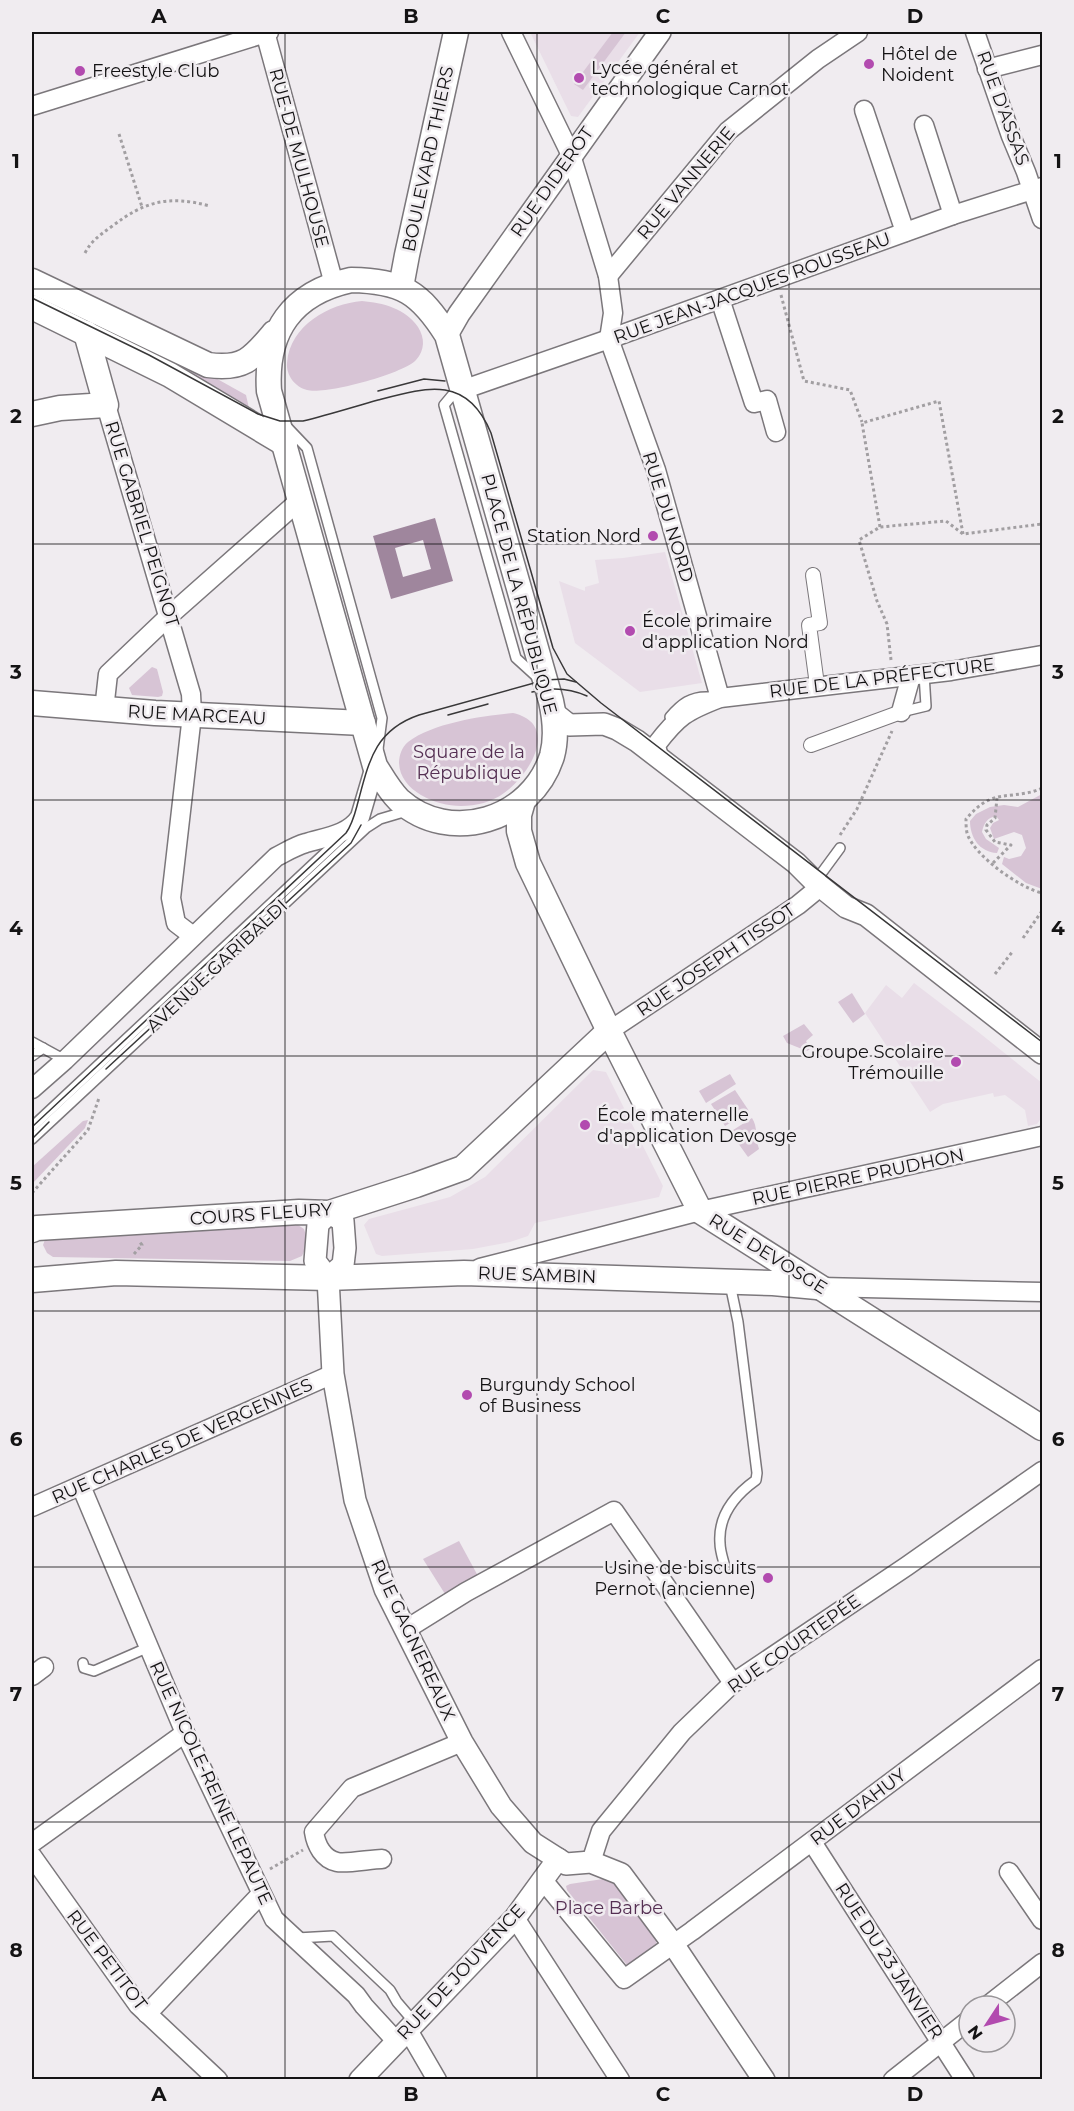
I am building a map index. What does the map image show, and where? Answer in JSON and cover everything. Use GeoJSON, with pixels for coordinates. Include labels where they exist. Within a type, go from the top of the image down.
{"type":"FeatureCollection","features":[{"type":"Feature","properties":{"kind":"main road","name":"BOULEVARD THIERS"},"geometry":{"type":"LineString","coordinates":[[401,287],[456,32]]}},
{"type":"Feature","properties":{"kind":"main road","name":"PLACE DE LA RÉPUBLIQUE"},"geometry":{"type":"LineString","coordinates":[[351,280],[374,280],[401,287],[419,299],[432,312],[447,335],[462,390],[490,527],[547,686],[554,713],[555,736],[552,757],[537,787],[523,801],[495,818],[474,823],[443,822],[413,810],[388,787],[375,766],[363,723],[332,576],[300,500],[269,391],[268,370],[271,349],[280,327],[295,307],[312,294],[334,284],[351,280]]}},
{"type":"Feature","properties":{"kind":"main road"},"geometry":{"type":"LineString","coordinates":[[32,282],[208,365],[230,366],[254,357],[280,327]]}},
{"type":"Feature","properties":{"kind":"main road"},"geometry":{"type":"LineString","coordinates":[[32,307],[170,375],[285,444]]}},
{"type":"Feature","properties":{"kind":"main road","name":"RUE GABRIEL PEIGNOT"},"geometry":{"type":"LineString","coordinates":[[86,333],[106,405]]}},
{"type":"Feature","properties":{"kind":"main road"},"geometry":{"type":"LineString","coordinates":[[32,414],[60,408],[106,405]]}},
{"type":"Feature","properties":{"kind":"main road","name":"RUE MARCEAU"},"geometry":{"type":"LineString","coordinates":[[32,704],[104,710],[363,723]]}},
{"type":"Feature","properties":{"kind":"main road"},"geometry":{"type":"LineString","coordinates":[[523,801],[519,815],[519,831],[528,863]]}},
{"type":"Feature","properties":{"kind":"main road"},"geometry":{"type":"LineString","coordinates":[[474,823],[491,830],[514,846],[528,863]]}},
{"type":"Feature","properties":{"kind":"main road","name":"RUE DEVOSGE"},"geometry":{"type":"LineString","coordinates":[[528,863],[609,1031],[700,1211],[1042,1428]]}},
{"type":"Feature","properties":{"kind":"main road","name":"COURS FLEURY"},"geometry":{"type":"LineString","coordinates":[[32,1230],[288,1213],[329,1213],[416,1185],[463,1168],[609,1031]]}},
{"type":"Feature","properties":{"kind":"main road","name":"RUE SAMBIN"},"geometry":{"type":"LineString","coordinates":[[32,1280],[116,1273],[328,1278],[464,1273],[729,1281],[820,1287]]}},
{"type":"Feature","properties":{"kind":"street"},"geometry":{"type":"LineString","coordinates":[[32,106],[266,32]]}},
{"type":"Feature","properties":{"kind":"street","name":"RUE DE MULHOUSE"},"geometry":{"type":"LineString","coordinates":[[266,32],[334,284]]}},
{"type":"Feature","properties":{"kind":"street"},"geometry":{"type":"LineString","coordinates":[[511,32],[571,155],[608,276],[613,313],[609,339]]}},
{"type":"Feature","properties":{"kind":"street","name":"RUE DIDEROT"},"geometry":{"type":"LineString","coordinates":[[447,335],[459,314],[660,32]]}},
{"type":"Feature","properties":{"kind":"street","name":"RUE VANNERIE"},"geometry":{"type":"LineString","coordinates":[[608,276],[728,131],[818,59],[858,32]]}},
{"type":"Feature","properties":{"kind":"street","name":"RUE D'ASSAS"},"geometry":{"type":"LineString","coordinates":[[975,32],[1011,136],[1038,188],[1042,219]]}},
{"type":"Feature","properties":{"kind":"street"},"geometry":{"type":"LineString","coordinates":[[987,69],[1042,55]]}},
{"type":"Feature","properties":{"kind":"street"},"geometry":{"type":"LineString","coordinates":[[864,110],[905,232]]}},
{"type":"Feature","properties":{"kind":"street"},"geometry":{"type":"LineString","coordinates":[[924,125],[953,215]]}},
{"type":"Feature","properties":{"kind":"street","name":"RUE JEAN-JACQUES ROUSSEAU"},"geometry":{"type":"LineString","coordinates":[[462,390],[953,215],[1038,188]]}},
{"type":"Feature","properties":{"kind":"street"},"geometry":{"type":"LineString","coordinates":[[720,299],[754,403],[767,400],[776,432]]}},
{"type":"Feature","properties":{"kind":"street","name":"RUE DU NORD"},"geometry":{"type":"LineString","coordinates":[[609,339],[656,470],[720,698]]}},
{"type":"Feature","properties":{"kind":"street","name":"RUE GABRIEL PEIGNOT"},"geometry":{"type":"LineString","coordinates":[[106,405],[191,694],[192,715],[171,898],[176,923],[193,936]]}},
{"type":"Feature","properties":{"kind":"street"},"geometry":{"type":"LineString","coordinates":[[104,710],[108,674],[169,616],[300,500]]}},
{"type":"Feature","properties":{"kind":"street"},"geometry":{"type":"LineString","coordinates":[[813,575],[820,623],[809,625],[817,685]]}},
{"type":"Feature","properties":{"kind":"street","name":"RUE DE LA PRÉFECTURE"},"geometry":{"type":"LineString","coordinates":[[659,758],[656,745],[669,727],[692,709],[720,698],[1041,659]]}},
{"type":"Feature","properties":{"kind":"street"},"geometry":{"type":"LineString","coordinates":[[811,745],[901,712],[918,675]]}},
{"type":"Feature","properties":{"kind":"street"},"geometry":{"type":"LineString","coordinates":[[554,713],[569,725],[604,724],[637,741],[796,863],[846,907],[866,915],[1042,1053]]}},
{"type":"Feature","properties":{"kind":"street","name":"AVENUE GARIBALDI"},"geometry":{"type":"LineString","coordinates":[[32,1089],[276,857],[305,843],[347,830],[356,822],[360,817],[375,766]]}},
{"type":"Feature","properties":{"kind":"street","name":"RUE JOSEPH TISSOT"},"geometry":{"type":"LineString","coordinates":[[609,1031],[798,905],[818,884]]}},
{"type":"Feature","properties":{"kind":"street","name":"RUE PIERRE PRUDHON"},"geometry":{"type":"LineString","coordinates":[[464,1273],[700,1211],[1042,1136]]}},
{"type":"Feature","properties":{"kind":"street"},"geometry":{"type":"LineString","coordinates":[[328,1278],[343,1265],[345,1248],[343,1221],[329,1213]]}},
{"type":"Feature","properties":{"kind":"street","name":"RUE GAGNEREAUX"},"geometry":{"type":"LineString","coordinates":[[329,1213],[318,1224],[315,1261],[328,1278],[333,1374],[355,1500],[385,1590],[462,1742],[501,1806],[533,1843],[558,1859]]}},
{"type":"Feature","properties":{"kind":"street","name":"RUE SAMBIN"},"geometry":{"type":"LineString","coordinates":[[820,1287],[1042,1292]]}},
{"type":"Feature","properties":{"kind":"street","name":"RUE CHARLES DE VERGENNES"},"geometry":{"type":"LineString","coordinates":[[32,1507],[333,1374]]}},
{"type":"Feature","properties":{"kind":"street","name":"RUE COURTEPÉE"},"geometry":{"type":"LineString","coordinates":[[591,1862],[601,1831],[682,1732],[733,1683],[908,1566],[1042,1471]]}},
{"type":"Feature","properties":{"kind":"street","name":"RUE NICOLE-REINE LEPAUTE"},"geometry":{"type":"LineString","coordinates":[[81,1486],[185,1733],[274,1919],[356,1995],[364,2006],[412,2037],[437,2079]]}},
{"type":"Feature","properties":{"kind":"street"},"geometry":{"type":"LineString","coordinates":[[405,1629],[466,1592],[614,1511],[733,1683]]}},
{"type":"Feature","properties":{"kind":"street","name":"RUE D'AHUY"},"geometry":{"type":"LineString","coordinates":[[673,1944],[1042,1669]]}},
{"type":"Feature","properties":{"kind":"street"},"geometry":{"type":"LineString","coordinates":[[32,1843],[185,1733]]}},
{"type":"Feature","properties":{"kind":"street"},"geometry":{"type":"LineString","coordinates":[[382,1859],[336,1862],[315,1844],[314,1832],[352,1788],[462,1742]]}},
{"type":"Feature","properties":{"kind":"street","name":"RUE DU 23 JANVIER"},"geometry":{"type":"LineString","coordinates":[[812,1842],[965,2079]]}},
{"type":"Feature","properties":{"kind":"street","name":"RUE PETITOT"},"geometry":{"type":"LineString","coordinates":[[32,1856],[138,2005],[218,2079]]}},
{"type":"Feature","properties":{"kind":"street"},"geometry":{"type":"LineString","coordinates":[[558,1859],[566,1864],[591,1862],[621,1874],[673,1944],[764,2079]]}},
{"type":"Feature","properties":{"kind":"street","name":"RUE DE JOUVENCE"},"geometry":{"type":"LineString","coordinates":[[360,2079],[515,1918],[558,1859]]}},
{"type":"Feature","properties":{"kind":"street"},"geometry":{"type":"LineString","coordinates":[[1010,1872],[1042,1920]]}},
{"type":"Feature","properties":{"kind":"street"},"geometry":{"type":"LineString","coordinates":[[542,1879],[624,1978],[673,1944]]}},
{"type":"Feature","properties":{"kind":"street"},"geometry":{"type":"LineString","coordinates":[[147,2014],[257,1886]]}},
{"type":"Feature","properties":{"kind":"street"},"geometry":{"type":"LineString","coordinates":[[515,1918],[620,2079]]}},
{"type":"Feature","properties":{"kind":"street"},"geometry":{"type":"LineString","coordinates":[[1002,1994],[1042,1963]]}},
{"type":"Feature","properties":{"kind":"street"},"geometry":{"type":"LineString","coordinates":[[892,2079],[957,2029]]}},
{"type":"Feature","properties":{"kind":"lane"},"geometry":{"type":"LineString","coordinates":[[276,417],[307,448],[332,576],[382,718],[375,766]]}},
{"type":"Feature","properties":{"kind":"lane","name":"RUE DE LA PRÉFECTURE"},"geometry":{"type":"LineString","coordinates":[[637,741],[651,741],[680,705],[687,700],[700,697],[720,698]]}},
{"type":"Feature","properties":{"kind":"lane","name":"AVENUE GARIBALDI"},"geometry":{"type":"LineString","coordinates":[[32,1139],[366,828],[380,819],[413,810]]}},
{"type":"Feature","properties":{"kind":"lane","name":"AVENUE GARIBALDI"},"geometry":{"type":"LineString","coordinates":[[32,1127],[356,822]]}},
{"type":"Feature","properties":{"kind":"lane"},"geometry":{"type":"LineString","coordinates":[[818,884],[838,845]]}},
{"type":"Feature","properties":{"kind":"lane"},"geometry":{"type":"LineString","coordinates":[[32,1042],[64,1060]]}},
{"type":"Feature","properties":{"kind":"lane"},"geometry":{"type":"LineString","coordinates":[[32,1056],[43,1048]]}},
{"type":"Feature","properties":{"kind":"lane"},"geometry":{"type":"LineString","coordinates":[[725,1567],[720,1543],[722,1522],[731,1504],[742,1490],[756,1480],[757,1473],[738,1322],[729,1281]]}},
{"type":"Feature","properties":{"kind":"lane"},"geometry":{"type":"LineString","coordinates":[[83,1663],[84,1668],[94,1671],[149,1647]]}},
{"type":"Feature","properties":{"kind":"lane"},"geometry":{"type":"LineString","coordinates":[[294,1938],[333,1936],[390,1990],[397,2002],[406,2033]]}},
{"type":"Feature","properties":{"kind":"path"},"geometry":{"type":"LineString","coordinates":[[119,134],[142,207]]}},
{"type":"Feature","properties":{"kind":"path"},"geometry":{"type":"LineString","coordinates":[[85,253],[95,239],[128,214],[142,207],[169,200],[192,201],[210,206]]}},
{"type":"Feature","properties":{"kind":"path"},"geometry":{"type":"LineString","coordinates":[[777,279],[804,381],[850,390],[862,423],[880,527]]}},
{"type":"Feature","properties":{"kind":"path"},"geometry":{"type":"LineString","coordinates":[[862,423],[939,401],[963,534]]}},
{"type":"Feature","properties":{"kind":"path"},"geometry":{"type":"LineString","coordinates":[[891,660],[887,624],[859,540],[880,527],[946,521],[963,534],[1042,524]]}},
{"type":"Feature","properties":{"kind":"path"},"geometry":{"type":"LineString","coordinates":[[838,845],[901,712]]}},
{"type":"Feature","properties":{"kind":"path"},"geometry":{"type":"LineString","coordinates":[[1042,788],[1018,796],[997,798],[980,805],[966,819],[966,831],[984,857],[1010,879],[1042,893]]}},
{"type":"Feature","properties":{"kind":"path"},"geometry":{"type":"LineString","coordinates":[[993,863],[1011,845],[995,843],[986,830],[987,825],[995,818],[997,798]]}},
{"type":"Feature","properties":{"kind":"path"},"geometry":{"type":"LineString","coordinates":[[1023,939],[1042,911]]}},
{"type":"Feature","properties":{"kind":"path"},"geometry":{"type":"LineString","coordinates":[[995,974],[1013,951]]}},
{"type":"Feature","properties":{"kind":"path"},"geometry":{"type":"LineString","coordinates":[[32,1193],[88,1130],[99,1098]]}},
{"type":"Feature","properties":{"kind":"path"},"geometry":{"type":"LineString","coordinates":[[136,1252],[142,1245]]}},
{"type":"Feature","properties":{"kind":"path"},"geometry":{"type":"LineString","coordinates":[[257,1886],[315,1844]]}},
{"type":"Feature","properties":{"kind":"shaded area","name":"Lycée général et technologique Carnot"},"geometry":{"type":"Polygon","coordinates":[[[530,32],[640,32],[578,117],[571,116],[530,32]]]}},
{"type":"Feature","properties":{"kind":"shaded area"},"geometry":{"type":"Polygon","coordinates":[[[435,518],[453,581],[391,599],[373,536],[435,518]],[[423,540],[395,548],[403,577],[431,569],[423,540]]]}},
{"type":"Feature","properties":{"kind":"shaded area","name":"École primaire d'application Nord"},"geometry":{"type":"Polygon","coordinates":[[[665,552],[702,683],[640,692],[575,643],[559,581],[585,591],[585,587],[599,583],[595,560],[665,552]]]}},
{"type":"Feature","properties":{"kind":"shaded area","name":"Groupe Scolaire Trémouille"},"geometry":{"type":"Polygon","coordinates":[[[914,983],[1042,1083],[1042,1117],[1037,1124],[1028,1126],[1025,1110],[1005,1095],[994,1097],[993,1093],[943,1104],[930,1112],[865,1013],[886,985],[902,998],[914,983]]]}},
{"type":"Feature","properties":{"kind":"shaded area","name":"École maternelle d'application Devosge"},"geometry":{"type":"Polygon","coordinates":[[[593,1070],[606,1072],[663,1186],[659,1197],[535,1223],[528,1236],[510,1242],[473,1249],[382,1256],[376,1254],[364,1225],[369,1219],[450,1197],[485,1177],[593,1070]]]}},
{"type":"Feature","properties":{"kind":"green space"},"geometry":{"type":"Polygon","coordinates":[[[613,32],[626,32],[583,90],[574,84],[613,32]]]}},
{"type":"Feature","properties":{"kind":"green space"},"geometry":{"type":"Polygon","coordinates":[[[32,286],[185,361],[246,395],[251,417],[32,303],[32,286]]]}},
{"type":"Feature","properties":{"kind":"green space"},"geometry":{"type":"Polygon","coordinates":[[[362,301],[393,308],[413,321],[423,340],[416,360],[408,366],[381,377],[346,386],[316,391],[307,390],[295,383],[290,376],[287,363],[295,338],[303,327],[325,312],[362,301]]]}},
{"type":"Feature","properties":{"kind":"green space"},"geometry":{"type":"Polygon","coordinates":[[[152,667],[157,669],[162,696],[132,695],[129,688],[152,667]]]}},
{"type":"Feature","properties":{"kind":"green space","name":"Square de la République"},"geometry":{"type":"Polygon","coordinates":[[[513,713],[527,719],[535,728],[538,739],[536,751],[523,775],[499,796],[478,804],[451,805],[421,795],[406,782],[401,773],[400,754],[408,742],[418,735],[444,725],[473,718],[513,713]]]}},
{"type":"Feature","properties":{"kind":"green space"},"geometry":{"type":"Polygon","coordinates":[[[1042,794],[1042,889],[1026,883],[1002,864],[1004,857],[1009,859],[1021,856],[1026,848],[1022,835],[1014,832],[994,839],[990,828],[999,820],[996,816],[990,818],[982,832],[986,839],[999,848],[997,853],[991,852],[977,843],[970,821],[976,814],[990,807],[1004,805],[1018,807],[1042,794]]]}},
{"type":"Feature","properties":{"kind":"green space"},"geometry":{"type":"Polygon","coordinates":[[[852,993],[865,1014],[853,1023],[838,1002],[852,993]]]}},
{"type":"Feature","properties":{"kind":"green space"},"geometry":{"type":"Polygon","coordinates":[[[804,1024],[813,1035],[806,1041],[810,1049],[807,1051],[787,1043],[783,1036],[804,1024]]]}},
{"type":"Feature","properties":{"kind":"green space"},"geometry":{"type":"Polygon","coordinates":[[[730,1074],[736,1084],[706,1103],[699,1091],[730,1074]]]}},
{"type":"Feature","properties":{"kind":"green space"},"geometry":{"type":"Polygon","coordinates":[[[735,1090],[749,1111],[725,1126],[711,1104],[735,1090]]]}},
{"type":"Feature","properties":{"kind":"green space"},"geometry":{"type":"Polygon","coordinates":[[[752,1118],[759,1149],[748,1157],[730,1132],[752,1118]]]}},
{"type":"Feature","properties":{"kind":"green space"},"geometry":{"type":"Polygon","coordinates":[[[88,1120],[85,1128],[32,1184],[32,1167],[83,1121],[88,1120]]]}},
{"type":"Feature","properties":{"kind":"green space"},"geometry":{"type":"Polygon","coordinates":[[[292,1221],[304,1229],[308,1242],[302,1256],[290,1261],[53,1257],[47,1253],[43,1245],[46,1237],[292,1221]]]}},
{"type":"Feature","properties":{"kind":"green space"},"geometry":{"type":"Polygon","coordinates":[[[459,1541],[478,1576],[445,1594],[423,1559],[459,1541]]]}},
{"type":"Feature","properties":{"kind":"green space","name":"Place Barbe"},"geometry":{"type":"Polygon","coordinates":[[[603,1879],[614,1882],[657,1938],[656,1944],[627,1965],[566,1886],[603,1879]]]}},
{"type":"Feature","properties":{"kind":"tram line"},"geometry":{"type":"LineString","coordinates":[[32,298],[149,355],[258,414],[280,421],[303,421],[396,395],[429,389],[458,394],[470,402],[481,414],[491,433],[553,648],[567,674],[601,703],[1042,1042]]}},
{"type":"Feature","properties":{"kind":"tram line"},"geometry":{"type":"LineString","coordinates":[[378,391],[424,379],[445,381]]}},
{"type":"Feature","properties":{"kind":"tram line"},"geometry":{"type":"LineString","coordinates":[[32,1127],[346,833],[354,818],[371,760],[383,738],[392,729],[419,715],[545,680],[564,679],[576,682]]}},
{"type":"Feature","properties":{"kind":"tram line"},"geometry":{"type":"LineString","coordinates":[[532,692],[560,689],[587,696]]}},
{"type":"Feature","properties":{"kind":"tram line"},"geometry":{"type":"LineString","coordinates":[[448,715],[488,704]]}},
{"type":"Feature","properties":{"kind":"tram line"},"geometry":{"type":"LineString","coordinates":[[106,1069],[351,843],[361,825]]}},
{"type":"Feature","properties":{"kind":"tram line"},"geometry":{"type":"LineString","coordinates":[[32,1139],[49,1122]]}},
{"type":"Feature","properties":{"kind":"place","name":"Hôtel de Noident"},"geometry":{"type":"Point","coordinates":[869,64]}},
{"type":"Feature","properties":{"kind":"place","name":"Freestyle Club"},"geometry":{"type":"Point","coordinates":[80,71]}},
{"type":"Feature","properties":{"kind":"place","name":"Lycée général et technologique Carnot"},"geometry":{"type":"Point","coordinates":[579,78]}},
{"type":"Feature","properties":{"kind":"place","name":"Station Nord"},"geometry":{"type":"Point","coordinates":[653,536]}},
{"type":"Feature","properties":{"kind":"place","name":"École primaire d'application Nord"},"geometry":{"type":"Point","coordinates":[630,631]}},
{"type":"Feature","properties":{"kind":"place","name":"Groupe Scolaire Trémouille"},"geometry":{"type":"Point","coordinates":[956,1062]}},
{"type":"Feature","properties":{"kind":"place","name":"École maternelle d'application Devosge"},"geometry":{"type":"Point","coordinates":[585,1125]}},
{"type":"Feature","properties":{"kind":"place","name":"Burgundy School of Business"},"geometry":{"type":"Point","coordinates":[467,1395]}},
{"type":"Feature","properties":{"kind":"place","name":"Usine de biscuits Pernot (ancienne)"},"geometry":{"type":"Point","coordinates":[768,1578]}}]}
